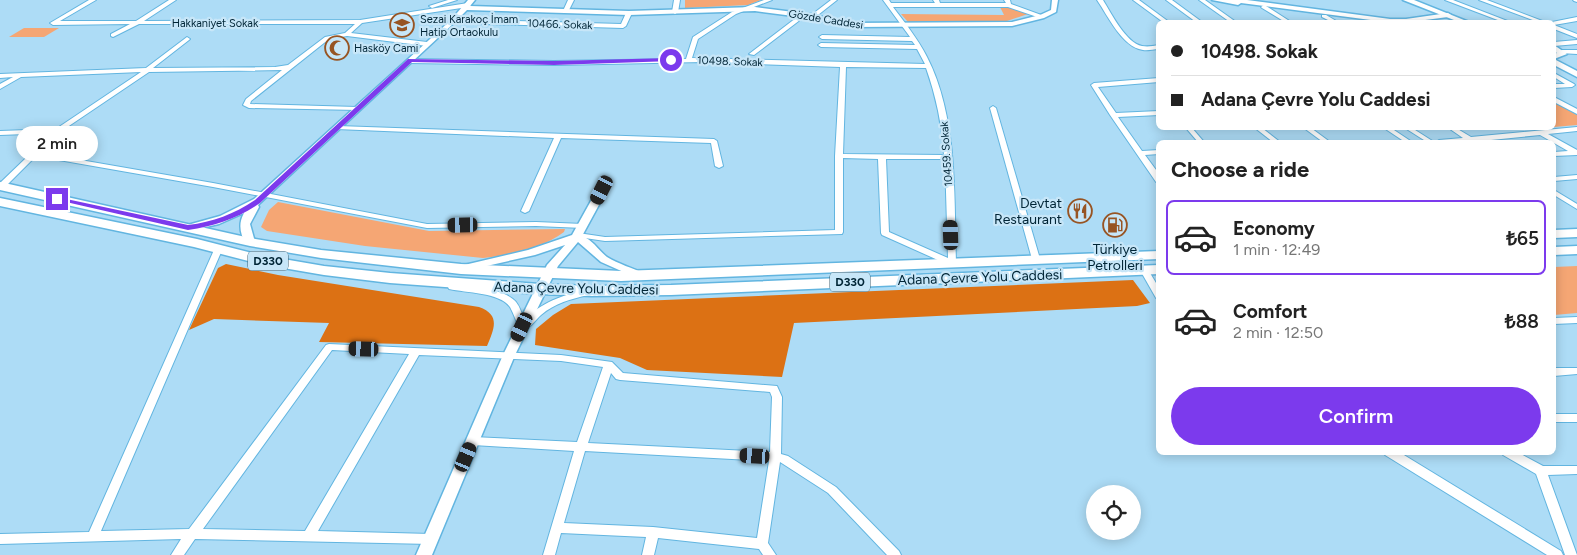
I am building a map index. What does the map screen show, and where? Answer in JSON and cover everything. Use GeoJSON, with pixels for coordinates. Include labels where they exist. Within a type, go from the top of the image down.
{"type":"FeatureCollection","features":[{"type":"Feature","properties":{"kind":"highway","name":"Adana Çevre Yolu Caddesi"},"geometry":{"type":"LineString","coordinates":[[0,186],[250,242],[321,254],[461,269],[549,274],[641,276],[1156,255]]}},
{"type":"Feature","properties":{"kind":"highway","name":"Adana Çevre Yolu Caddesi"},"geometry":{"type":"LineString","coordinates":[[0,202],[319,270],[400,279],[541,289],[594,291],[676,290],[1152,269]]}},
{"type":"Feature","properties":{"kind":"highway"},"geometry":{"type":"LineString","coordinates":[[1556,234],[1577,233]]}},
{"type":"Feature","properties":{"kind":"highway"},"geometry":{"type":"LineString","coordinates":[[1556,242],[1577,241]]}},
{"type":"Feature","properties":{"kind":"highway"},"geometry":{"type":"LineString","coordinates":[[1556,251],[1577,250]]}},
{"type":"Feature","properties":{"kind":"highway"},"geometry":{"type":"LineString","coordinates":[[1556,260],[1577,258]]}},
{"type":"Feature","properties":{"kind":"main road"},"geometry":{"type":"LineString","coordinates":[[1398,0],[1433,17],[1447,19]]}},
{"type":"Feature","properties":{"kind":"main road"},"geometry":{"type":"LineString","coordinates":[[1406,0],[1447,19]]}},
{"type":"Feature","properties":{"kind":"main road"},"geometry":{"type":"LineString","coordinates":[[1556,47],[1563,50],[1577,67]]}},
{"type":"Feature","properties":{"kind":"main road"},"geometry":{"type":"LineString","coordinates":[[1556,55],[1563,50]]}},
{"type":"Feature","properties":{"kind":"main road"},"geometry":{"type":"LineString","coordinates":[[1556,63],[1577,74]]}},
{"type":"Feature","properties":{"kind":"street","name":"Hakkaniyet Sokak"},"geometry":{"type":"LineString","coordinates":[[93,0],[53,23],[360,22],[469,4]]}},
{"type":"Feature","properties":{"kind":"street"},"geometry":{"type":"LineString","coordinates":[[113,36],[173,0]]}},
{"type":"Feature","properties":{"kind":"street","name":"Hakkaniyet Sokak"},"geometry":{"type":"LineString","coordinates":[[376,20],[454,0]]}},
{"type":"Feature","properties":{"kind":"street"},"geometry":{"type":"LineString","coordinates":[[566,11],[571,0]]}},
{"type":"Feature","properties":{"kind":"street"},"geometry":{"type":"LineString","coordinates":[[675,12],[677,0]]}},
{"type":"Feature","properties":{"kind":"street"},"geometry":{"type":"LineString","coordinates":[[689,60],[696,38],[734,13],[769,0]]}},
{"type":"Feature","properties":{"kind":"street"},"geometry":{"type":"LineString","coordinates":[[752,54],[798,19],[816,14],[834,0]]}},
{"type":"Feature","properties":{"kind":"street"},"geometry":{"type":"LineString","coordinates":[[888,2],[1008,2],[1042,17],[1054,11],[1055,0]]}},
{"type":"Feature","properties":{"kind":"street"},"geometry":{"type":"LineString","coordinates":[[1100,0],[1131,42],[1141,48],[1156,47]]}},
{"type":"Feature","properties":{"kind":"street"},"geometry":{"type":"LineString","coordinates":[[1136,0],[1163,20]]}},
{"type":"Feature","properties":{"kind":"street"},"geometry":{"type":"LineString","coordinates":[[1169,0],[1196,20]]}},
{"type":"Feature","properties":{"kind":"street"},"geometry":{"type":"LineString","coordinates":[[1202,0],[1231,20]]}},
{"type":"Feature","properties":{"kind":"street"},"geometry":{"type":"LineString","coordinates":[[1215,0],[1361,20]]}},
{"type":"Feature","properties":{"kind":"street"},"geometry":{"type":"LineString","coordinates":[[1232,0],[1382,20]]}},
{"type":"Feature","properties":{"kind":"street"},"geometry":{"type":"LineString","coordinates":[[1448,0],[1501,20]]}},
{"type":"Feature","properties":{"kind":"street"},"geometry":{"type":"LineString","coordinates":[[1482,0],[1537,20]]}},
{"type":"Feature","properties":{"kind":"street","name":"10459. Sokak"},"geometry":{"type":"LineString","coordinates":[[888,2],[929,66],[945,121],[952,263]]}},
{"type":"Feature","properties":{"kind":"street"},"geometry":{"type":"LineString","coordinates":[[250,242],[244,227],[248,215],[262,198],[469,4]]}},
{"type":"Feature","properties":{"kind":"street","name":"Gözde Caddesi"},"geometry":{"type":"LineString","coordinates":[[469,4],[566,11],[629,13],[764,10],[809,16],[852,25],[1012,24],[1042,17]]}},
{"type":"Feature","properties":{"kind":"street"},"geometry":{"type":"LineString","coordinates":[[1264,7],[1285,20]]}},
{"type":"Feature","properties":{"kind":"street","name":"10466. Sokak"},"geometry":{"type":"LineString","coordinates":[[453,21],[623,26],[629,13]]}},
{"type":"Feature","properties":{"kind":"street"},"geometry":{"type":"LineString","coordinates":[[1498,19],[1521,14]]}},
{"type":"Feature","properties":{"kind":"street"},"geometry":{"type":"LineString","coordinates":[[1324,16],[1331,20]]}},
{"type":"Feature","properties":{"kind":"street"},"geometry":{"type":"LineString","coordinates":[[1413,20],[1433,17]]}},
{"type":"Feature","properties":{"kind":"street"},"geometry":{"type":"LineString","coordinates":[[1556,23],[1577,19]]}},
{"type":"Feature","properties":{"kind":"street"},"geometry":{"type":"LineString","coordinates":[[348,34],[360,22]]}},
{"type":"Feature","properties":{"kind":"street"},"geometry":{"type":"LineString","coordinates":[[1556,28],[1577,36]]}},
{"type":"Feature","properties":{"kind":"street"},"geometry":{"type":"LineString","coordinates":[[357,109],[249,106],[246,104],[248,100],[322,40],[331,36],[348,34],[427,44]]}},
{"type":"Feature","properties":{"kind":"street"},"geometry":{"type":"LineString","coordinates":[[822,37],[913,39]]}},
{"type":"Feature","properties":{"kind":"street"},"geometry":{"type":"LineString","coordinates":[[0,186],[58,132],[147,70],[187,39]]}},
{"type":"Feature","properties":{"kind":"street"},"geometry":{"type":"LineString","coordinates":[[1556,42],[1563,50],[1577,52]]}},
{"type":"Feature","properties":{"kind":"street"},"geometry":{"type":"LineString","coordinates":[[1563,50],[1577,42]]}},
{"type":"Feature","properties":{"kind":"street"},"geometry":{"type":"LineString","coordinates":[[821,45],[917,47]]}},
{"type":"Feature","properties":{"kind":"street","name":"10498. Sokak"},"geometry":{"type":"LineString","coordinates":[[410,61],[554,63],[689,60],[843,66],[929,66]]}},
{"type":"Feature","properties":{"kind":"street"},"geometry":{"type":"LineString","coordinates":[[36,154],[262,198],[427,226],[536,224],[605,239],[839,232],[839,156],[843,66]]}},
{"type":"Feature","properties":{"kind":"street"},"geometry":{"type":"LineString","coordinates":[[0,76],[79,71],[253,70],[290,67]]}},
{"type":"Feature","properties":{"kind":"street"},"geometry":{"type":"LineString","coordinates":[[0,87],[20,75]]}},
{"type":"Feature","properties":{"kind":"street"},"geometry":{"type":"LineString","coordinates":[[1556,77],[1572,85],[1556,86]]}},
{"type":"Feature","properties":{"kind":"street"},"geometry":{"type":"LineString","coordinates":[[1156,80],[1094,84],[1098,94],[1156,176]]}},
{"type":"Feature","properties":{"kind":"street"},"geometry":{"type":"LineString","coordinates":[[1564,86],[1577,92]]}},
{"type":"Feature","properties":{"kind":"street"},"geometry":{"type":"LineString","coordinates":[[1556,101],[1577,112]]}},
{"type":"Feature","properties":{"kind":"street"},"geometry":{"type":"LineString","coordinates":[[993,108],[1036,259]]}},
{"type":"Feature","properties":{"kind":"street"},"geometry":{"type":"LineString","coordinates":[[1114,115],[1156,113]]}},
{"type":"Feature","properties":{"kind":"street"},"geometry":{"type":"LineString","coordinates":[[338,128],[714,141],[719,166]]}},
{"type":"Feature","properties":{"kind":"street"},"geometry":{"type":"LineString","coordinates":[[1480,140],[1577,129]]}},
{"type":"Feature","properties":{"kind":"street"},"geometry":{"type":"LineString","coordinates":[[1191,130],[1199,140]]}},
{"type":"Feature","properties":{"kind":"street"},"geometry":{"type":"LineString","coordinates":[[1261,130],[1274,140]]}},
{"type":"Feature","properties":{"kind":"street"},"geometry":{"type":"LineString","coordinates":[[1310,130],[1324,140]]}},
{"type":"Feature","properties":{"kind":"street"},"geometry":{"type":"LineString","coordinates":[[1390,130],[1406,140]]}},
{"type":"Feature","properties":{"kind":"street"},"geometry":{"type":"LineString","coordinates":[[1411,130],[1428,140]]}},
{"type":"Feature","properties":{"kind":"street"},"geometry":{"type":"LineString","coordinates":[[1455,130],[1471,140]]}},
{"type":"Feature","properties":{"kind":"street"},"geometry":{"type":"LineString","coordinates":[[1536,130],[1555,140]]}},
{"type":"Feature","properties":{"kind":"street"},"geometry":{"type":"LineString","coordinates":[[0,133],[58,132]]}},
{"type":"Feature","properties":{"kind":"street"},"geometry":{"type":"LineString","coordinates":[[525,211],[559,135]]}},
{"type":"Feature","properties":{"kind":"street"},"geometry":{"type":"LineString","coordinates":[[1556,141],[1577,152]]}},
{"type":"Feature","properties":{"kind":"street"},"geometry":{"type":"LineString","coordinates":[[1140,153],[1156,152]]}},
{"type":"Feature","properties":{"kind":"street"},"geometry":{"type":"LineString","coordinates":[[1556,154],[1577,152]]}},
{"type":"Feature","properties":{"kind":"street"},"geometry":{"type":"LineString","coordinates":[[839,156],[948,157]]}},
{"type":"Feature","properties":{"kind":"street"},"geometry":{"type":"LineString","coordinates":[[882,157],[885,233],[952,263]]}},
{"type":"Feature","properties":{"kind":"street"},"geometry":{"type":"LineString","coordinates":[[1556,179],[1577,177]]}},
{"type":"Feature","properties":{"kind":"street"},"geometry":{"type":"LineString","coordinates":[[424,555],[522,327],[552,265],[579,233],[602,190]]}},
{"type":"Feature","properties":{"kind":"street"},"geometry":{"type":"LineString","coordinates":[[1556,193],[1577,207]]}},
{"type":"Feature","properties":{"kind":"street"},"geometry":{"type":"LineString","coordinates":[[188,228],[209,225],[226,219],[262,198]]}},
{"type":"Feature","properties":{"kind":"street"},"geometry":{"type":"LineString","coordinates":[[461,269],[531,253],[579,233]]}},
{"type":"Feature","properties":{"kind":"street"},"geometry":{"type":"LineString","coordinates":[[579,233],[593,251],[605,260],[641,276]]}},
{"type":"Feature","properties":{"kind":"street"},"geometry":{"type":"LineString","coordinates":[[94,536],[218,250]]}},
{"type":"Feature","properties":{"kind":"street"},"geometry":{"type":"LineString","coordinates":[[1152,269],[1156,284]]}},
{"type":"Feature","properties":{"kind":"street"},"geometry":{"type":"LineString","coordinates":[[400,279],[480,291],[497,296],[512,303],[522,327]]}},
{"type":"Feature","properties":{"kind":"street"},"geometry":{"type":"LineString","coordinates":[[522,327],[539,311],[555,300],[594,291]]}},
{"type":"Feature","properties":{"kind":"street"},"geometry":{"type":"LineString","coordinates":[[1556,321],[1577,320]]}},
{"type":"Feature","properties":{"kind":"street"},"geometry":{"type":"LineString","coordinates":[[176,555],[329,347],[562,358],[609,364],[620,376],[772,389],[777,397],[775,456],[762,544],[770,555]]}},
{"type":"Feature","properties":{"kind":"street"},"geometry":{"type":"LineString","coordinates":[[309,536],[416,351]]}},
{"type":"Feature","properties":{"kind":"street"},"geometry":{"type":"LineString","coordinates":[[549,555],[581,446],[609,364]]}},
{"type":"Feature","properties":{"kind":"street"},"geometry":{"type":"LineString","coordinates":[[1556,372],[1577,371]]}},
{"type":"Feature","properties":{"kind":"street"},"geometry":{"type":"LineString","coordinates":[[1556,418],[1577,418]]}},
{"type":"Feature","properties":{"kind":"street"},"geometry":{"type":"LineString","coordinates":[[473,441],[775,456],[784,459],[832,490],[895,555]]}},
{"type":"Feature","properties":{"kind":"street"},"geometry":{"type":"LineString","coordinates":[[1394,455],[1557,555]]}},
{"type":"Feature","properties":{"kind":"street"},"geometry":{"type":"LineString","coordinates":[[1512,455],[1541,471],[1577,470]]}},
{"type":"Feature","properties":{"kind":"street"},"geometry":{"type":"LineString","coordinates":[[1541,471],[1572,555]]}},
{"type":"Feature","properties":{"kind":"street"},"geometry":{"type":"LineString","coordinates":[[557,528],[653,532],[762,544]]}},
{"type":"Feature","properties":{"kind":"street"},"geometry":{"type":"LineString","coordinates":[[648,555],[653,532]]}},
{"type":"Feature","properties":{"kind":"street"},"geometry":{"type":"LineString","coordinates":[[0,539],[191,534],[431,539]]}},
{"type":"Feature","properties":{"kind":"shaded area"},"geometry":{"type":"Polygon","coordinates":[[[685,0],[761,0],[748,5],[685,8],[685,0]]]}},
{"type":"Feature","properties":{"kind":"shaded area"},"geometry":{"type":"Polygon","coordinates":[[[1000,7],[1007,7],[1028,14],[1007,21],[908,22],[901,14],[1004,15],[1000,7]]]}},
{"type":"Feature","properties":{"kind":"shaded area"},"geometry":{"type":"Polygon","coordinates":[[[24,28],[59,28],[44,37],[9,37],[24,28]]]}},
{"type":"Feature","properties":{"kind":"shaded area"},"geometry":{"type":"Polygon","coordinates":[[[1556,103],[1577,115],[1577,125],[1556,127],[1556,103]]]}},
{"type":"Feature","properties":{"kind":"shaded area"},"geometry":{"type":"Polygon","coordinates":[[[278,202],[429,231],[565,229],[564,232],[555,238],[536,247],[515,253],[483,258],[365,246],[267,231],[261,227],[269,210],[278,202]]]}},
{"type":"Feature","properties":{"kind":"shaded area"},"geometry":{"type":"Polygon","coordinates":[[[226,264],[278,275],[479,307],[486,310],[493,318],[492,334],[487,346],[319,342],[329,323],[214,319],[189,330],[218,268],[226,264]]]}},
{"type":"Feature","properties":{"kind":"shaded area"},"geometry":{"type":"Polygon","coordinates":[[[1577,266],[1577,313],[1556,315],[1556,267],[1577,266]]]}},
{"type":"Feature","properties":{"kind":"shaded area"},"geometry":{"type":"Polygon","coordinates":[[[1133,280],[1150,303],[1137,306],[794,323],[782,377],[647,370],[620,358],[535,345],[536,329],[553,315],[571,304],[1133,280]]]}},
{"type":"Feature","properties":{"kind":"place","name":"Sezai Karakoç İmam Hatip Ortaokulu"},"geometry":{"type":"Point","coordinates":[402,25]}},
{"type":"Feature","properties":{"kind":"place","name":"Hasköy Cami"},"geometry":{"type":"Point","coordinates":[337,48]}},
{"type":"Feature","properties":{"kind":"place","name":"Devtat Restaurant"},"geometry":{"type":"Point","coordinates":[1080,211]}},
{"type":"Feature","properties":{"kind":"place","name":"Türkiye Petrolleri"},"geometry":{"type":"Point","coordinates":[1115,225]}},
{"type":"Feature","properties":{"kind":"route"},"geometry":{"type":"LineString","coordinates":[[57,199],[188,228],[209,225],[241,212],[266,195],[410,61],[554,63],[671,60]]}}]}
